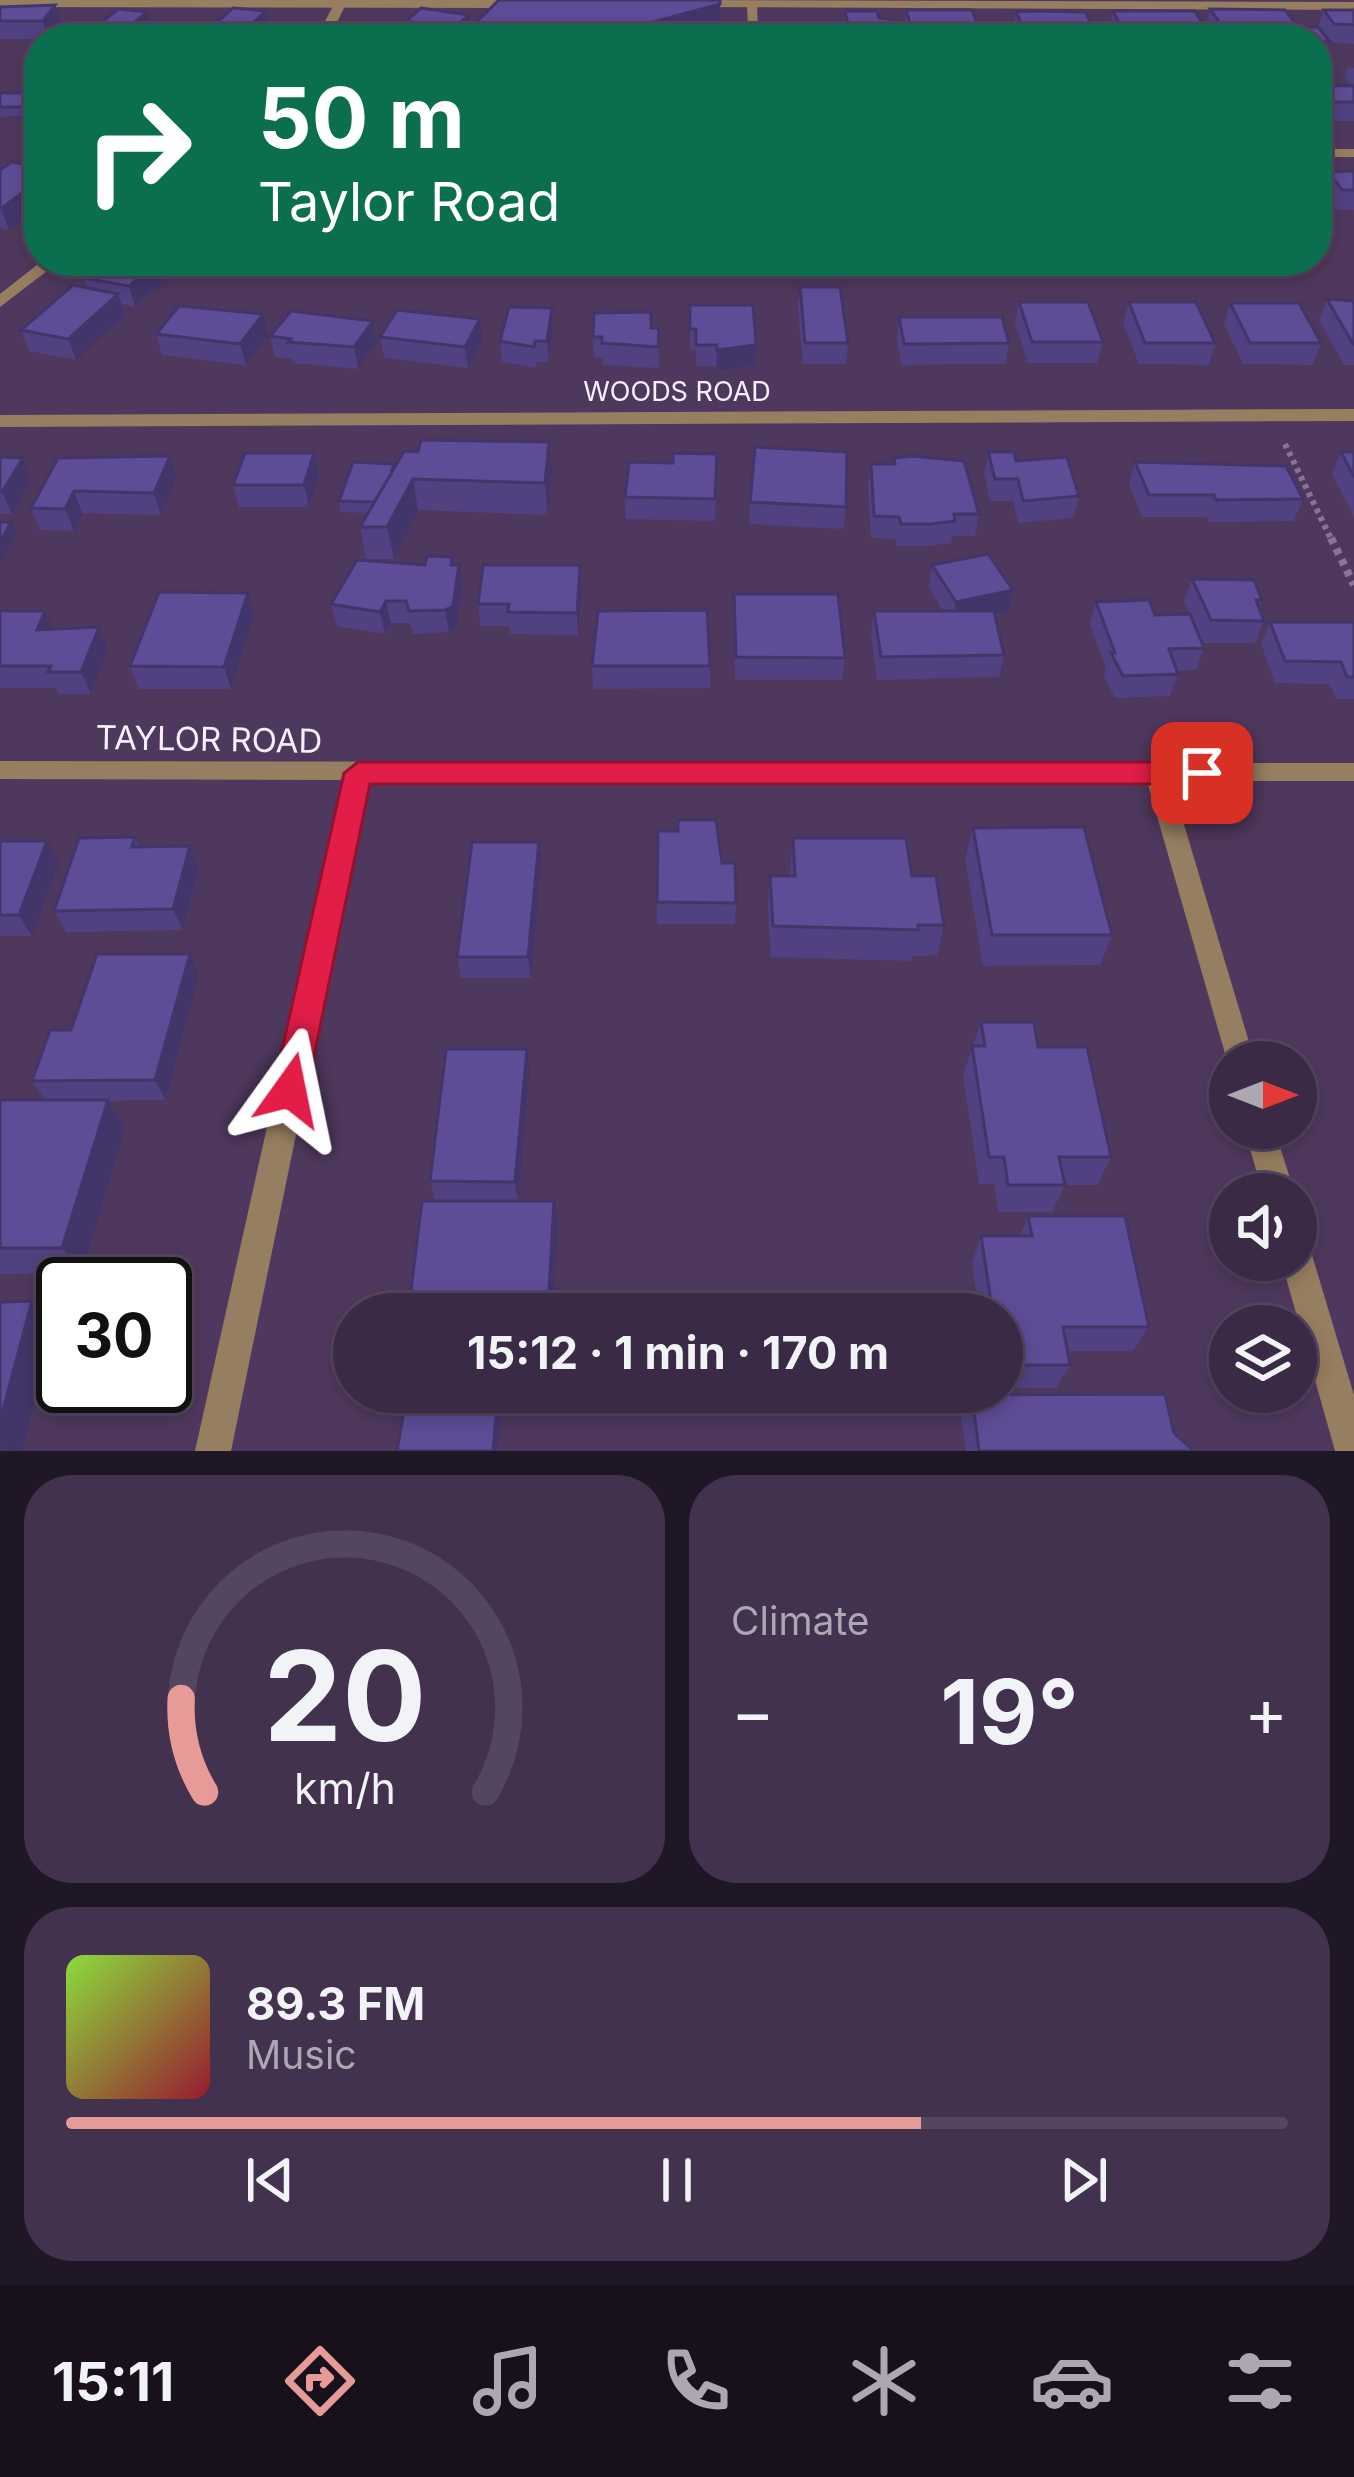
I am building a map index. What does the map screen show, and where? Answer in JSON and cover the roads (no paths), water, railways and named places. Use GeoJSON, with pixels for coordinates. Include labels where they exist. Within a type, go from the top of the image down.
{"type":"FeatureCollection","features":[{"type":"Feature","properties":{"kind":"street"},"geometry":{"type":"LineString","coordinates":[[330,24],[340,4]]}},
{"type":"Feature","properties":{"kind":"street"},"geometry":{"type":"LineString","coordinates":[[3,5],[546,4]]}},
{"type":"Feature","properties":{"kind":"street"},"geometry":{"type":"LineString","coordinates":[[683,4],[1354,6]]}},
{"type":"Feature","properties":{"kind":"street"},"geometry":{"type":"LineString","coordinates":[[0,302],[33,276]]}},
{"type":"Feature","properties":{"kind":"street","name":"WOODS ROAD"},"geometry":{"type":"LineString","coordinates":[[0,421],[1354,415]]}},
{"type":"Feature","properties":{"kind":"street","name":"TAYLOR ROAD"},"geometry":{"type":"LineString","coordinates":[[0,770],[1354,772]]}},
{"type":"Feature","properties":{"kind":"street"},"geometry":{"type":"LineString","coordinates":[[213,1451],[358,773]]}},
{"type":"Feature","properties":{"kind":"street"},"geometry":{"type":"LineString","coordinates":[[1157,774],[1234,1041]]}},
{"type":"Feature","properties":{"kind":"street"},"geometry":{"type":"LineString","coordinates":[[1304,1281],[1353,1451]]}},
{"type":"Feature","properties":{"kind":"lane"},"geometry":{"type":"LineString","coordinates":[[752,4],[753,24]]}}]}
